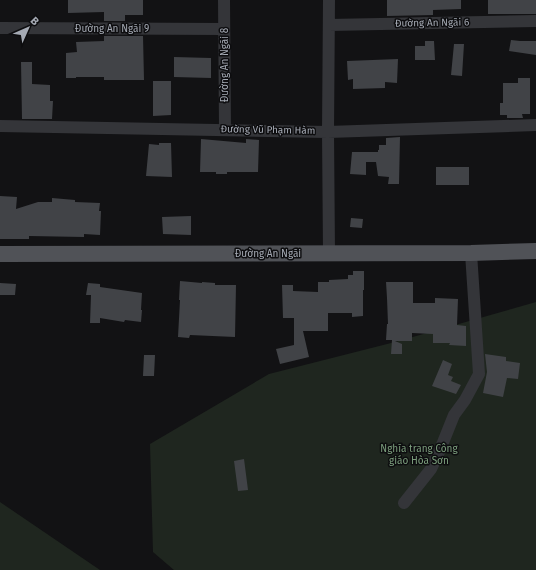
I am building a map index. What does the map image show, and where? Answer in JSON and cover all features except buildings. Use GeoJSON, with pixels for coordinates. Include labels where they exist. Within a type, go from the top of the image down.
{"type":"FeatureCollection","features":[{"type":"Feature","properties":{"kind":"main road","name":"Đường An Ngãi"},"geometry":{"type":"LineString","coordinates":[[0,254],[329,254],[536,251]]}},
{"type":"Feature","properties":{"kind":"street","name":"Đường An Ngãi 8"},"geometry":{"type":"LineString","coordinates":[[224,0],[225,129]]}},
{"type":"Feature","properties":{"kind":"street"},"geometry":{"type":"LineString","coordinates":[[329,0],[329,254]]}},
{"type":"Feature","properties":{"kind":"street","name":"Đường An Ngãi 6"},"geometry":{"type":"LineString","coordinates":[[329,25],[536,21]]}},
{"type":"Feature","properties":{"kind":"street","name":"Đường An Ngãi 9"},"geometry":{"type":"LineString","coordinates":[[0,28],[224,29]]}},
{"type":"Feature","properties":{"kind":"street","name":"Đường Vũ Phạm Hàm"},"geometry":{"type":"LineString","coordinates":[[0,126],[328,132],[536,125]]}},
{"type":"Feature","properties":{"kind":"street"},"geometry":{"type":"LineString","coordinates":[[404,503],[431,469],[454,415],[465,400],[479,374],[471,253]]}},
{"type":"Feature","properties":{"kind":"green space","name":"Nghĩa trang Công giáo Hòa Sơn"},"geometry":{"type":"Polygon","coordinates":[[[536,302],[536,570],[174,570],[153,552],[150,444],[269,374],[395,342],[536,302]]]}},
{"type":"Feature","properties":{"kind":"green space"},"geometry":{"type":"Polygon","coordinates":[[[0,502],[100,570],[0,570],[0,502]]]}}]}
